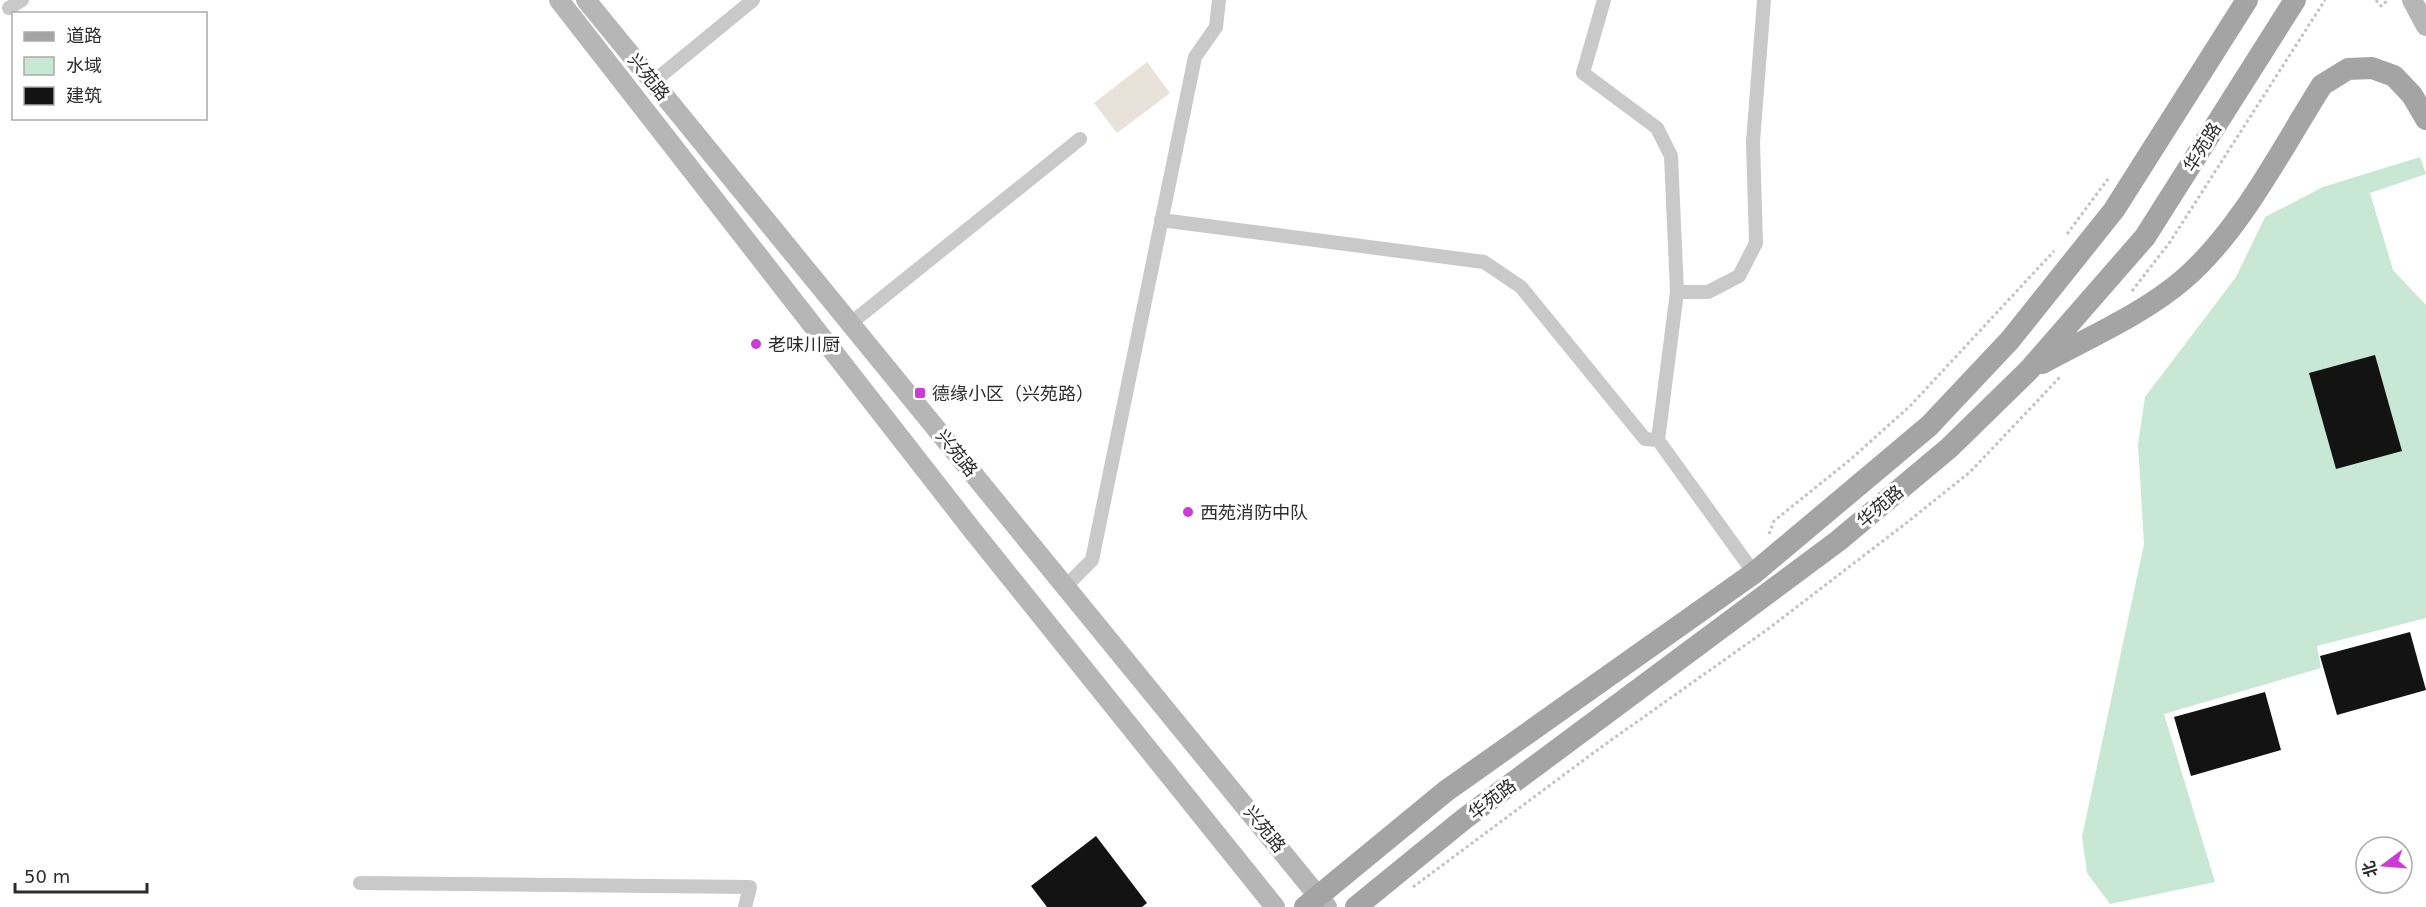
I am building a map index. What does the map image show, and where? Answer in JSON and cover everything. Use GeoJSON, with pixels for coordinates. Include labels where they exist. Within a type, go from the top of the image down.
{"type":"FeatureCollection","features":[{"type":"Feature","properties":{"kind":"main road","name":"兴苑路"},"geometry":{"type":"LineString","coordinates":[[559,0],[973,531],[1275,907]]}},
{"type":"Feature","properties":{"kind":"main road","name":"兴苑路"},"geometry":{"type":"LineString","coordinates":[[586,0],[1066,586],[1317,903]]}},
{"type":"Feature","properties":{"kind":"main road","name":"华苑路"},"geometry":{"type":"LineString","coordinates":[[1317,903],[1446,791],[1754,573],[1929,426],[2010,340],[2114,210],[2247,0]]}},
{"type":"Feature","properties":{"kind":"main road","name":"华苑路"},"geometry":{"type":"LineString","coordinates":[[1356,907],[1464,819],[1838,541],[1949,448],[2028,371],[2145,237],[2295,0]]}},
{"type":"Feature","properties":{"kind":"main road"},"geometry":{"type":"LineString","coordinates":[[2412,0],[2426,26]]}},
{"type":"Feature","properties":{"kind":"main road"},"geometry":{"type":"LineString","coordinates":[[2028,371],[2157,299],[2184,280],[2222,241],[2322,84],[2348,69],[2372,68],[2394,76],[2412,95],[2426,119]]}},
{"type":"Feature","properties":{"kind":"street"},"geometry":{"type":"LineString","coordinates":[[9,8],[22,0]]}},
{"type":"Feature","properties":{"kind":"street"},"geometry":{"type":"LineString","coordinates":[[653,82],[753,0]]}},
{"type":"Feature","properties":{"kind":"street"},"geometry":{"type":"LineString","coordinates":[[1066,586],[1092,560],[1195,57],[1216,27],[1219,0]]}},
{"type":"Feature","properties":{"kind":"street"},"geometry":{"type":"LineString","coordinates":[[1604,0],[1583,73],[1657,128],[1671,156],[1677,292],[1658,440],[1754,573]]}},
{"type":"Feature","properties":{"kind":"street"},"geometry":{"type":"LineString","coordinates":[[1677,292],[1708,292],[1739,276],[1756,243],[1754,142],[1764,0]]}},
{"type":"Feature","properties":{"kind":"street"},"geometry":{"type":"LineString","coordinates":[[851,324],[1080,139]]}},
{"type":"Feature","properties":{"kind":"street"},"geometry":{"type":"LineString","coordinates":[[1161,220],[1484,262],[1521,287],[1645,439],[1658,440]]}},
{"type":"Feature","properties":{"kind":"street"},"geometry":{"type":"LineString","coordinates":[[360,883],[750,887],[745,907]]}},
{"type":"Feature","properties":{"kind":"path"},"geometry":{"type":"LineString","coordinates":[[2376,0],[2381,6],[2388,0]]}},
{"type":"Feature","properties":{"kind":"path"},"geometry":{"type":"LineString","coordinates":[[1766,542],[1774,521],[1851,459],[1911,405],[2006,305],[2060,243],[2113,172]]}},
{"type":"Feature","properties":{"kind":"shaded area"},"geometry":{"type":"Polygon","coordinates":[[[1147,62],[1170,93],[1117,133],[1094,103],[1147,62]]]}},
{"type":"Feature","properties":{"kind":"water"},"geometry":{"type":"Polygon","coordinates":[[[2420,157],[2426,174],[2370,193],[2393,270],[2426,305],[2426,618],[2317,646],[2321,668],[2164,714],[2215,882],[2110,904],[2087,873],[2082,837],[2144,544],[2138,444],[2145,397],[2236,277],[2265,217],[2323,187],[2420,157]]]}},
{"type":"Feature","properties":{"kind":"building"},"geometry":{"type":"Polygon","coordinates":[[[2375,355],[2402,451],[2336,469],[2309,373],[2375,355]]]}},
{"type":"Feature","properties":{"kind":"building"},"geometry":{"type":"Polygon","coordinates":[[[2410,632],[2426,690],[2337,715],[2320,656],[2410,632]]]}},
{"type":"Feature","properties":{"kind":"building"},"geometry":{"type":"Polygon","coordinates":[[[2265,692],[2281,750],[2191,776],[2174,717],[2265,692]]]}},
{"type":"Feature","properties":{"kind":"building"},"geometry":{"type":"Polygon","coordinates":[[[1096,836],[1147,903],[1142,907],[1047,907],[1031,886],[1096,836]]]}},
{"type":"Feature","properties":{"kind":"place","name":"老味川厨"},"geometry":{"type":"Point","coordinates":[756,344]}},
{"type":"Feature","properties":{"kind":"place","name":"德缘小区（兴苑路）"},"geometry":{"type":"Point","coordinates":[920,393]}},
{"type":"Feature","properties":{"kind":"place","name":"西苑消防中队"},"geometry":{"type":"Point","coordinates":[1188,512]}}]}
